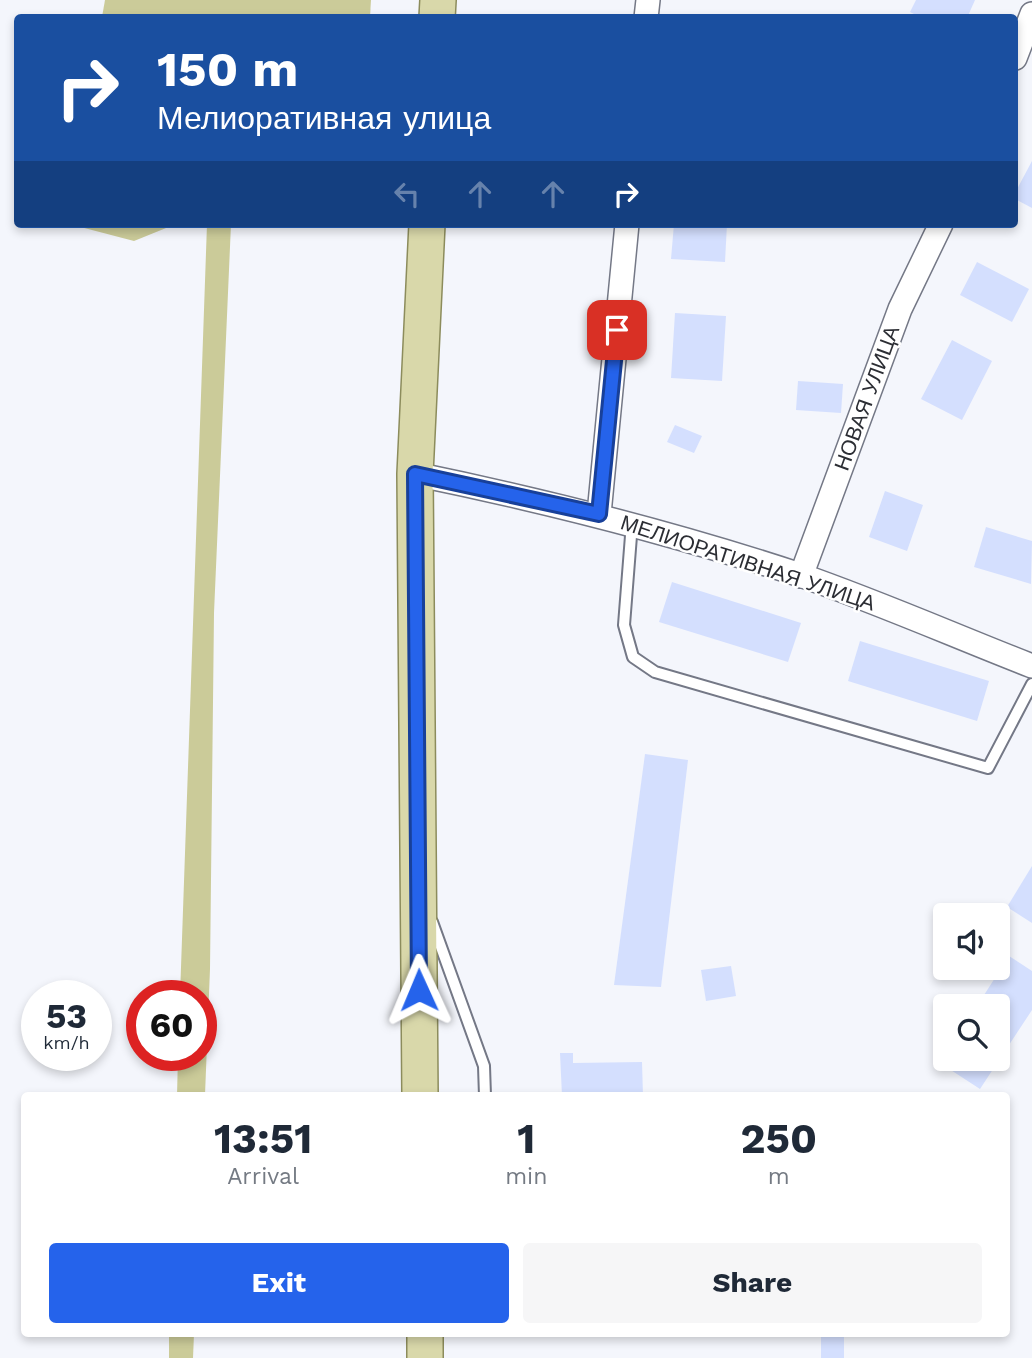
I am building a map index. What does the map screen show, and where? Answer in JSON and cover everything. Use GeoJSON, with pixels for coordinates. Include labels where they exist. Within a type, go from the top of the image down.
{"type":"FeatureCollection","features":[{"type":"Feature","properties":{"kind":"main road"},"geometry":{"type":"LineString","coordinates":[[420,1092],[415,474],[427,228]]}},
{"type":"Feature","properties":{"kind":"main road"},"geometry":{"type":"LineString","coordinates":[[425,1337],[425,1358]]}},
{"type":"Feature","properties":{"kind":"street"},"geometry":{"type":"LineString","coordinates":[[1018,50],[1032,14]]}},
{"type":"Feature","properties":{"kind":"street"},"geometry":{"type":"LineString","coordinates":[[599,514],[627,228]]}},
{"type":"Feature","properties":{"kind":"street","name":"НОВАЯ УЛИЦА"},"geometry":{"type":"LineString","coordinates":[[801,576],[900,309],[939,228]]}},
{"type":"Feature","properties":{"kind":"street","name":"МЕЛИОРАТИВНАЯ УЛИЦА"},"geometry":{"type":"LineString","coordinates":[[415,474],[632,523],[801,576],[1032,666]]}},
{"type":"Feature","properties":{"kind":"lane"},"geometry":{"type":"LineString","coordinates":[[632,523],[624,625],[633,657],[655,672],[988,768],[1032,684]]}},
{"type":"Feature","properties":{"kind":"lane"},"geometry":{"type":"LineString","coordinates":[[418,884],[484,1066],[485,1092]]}},
{"type":"Feature","properties":{"kind":"green space"},"geometry":{"type":"Polygon","coordinates":[[[105,0],[371,0],[370,14],[103,14],[105,0]]]}},
{"type":"Feature","properties":{"kind":"green space"},"geometry":{"type":"Polygon","coordinates":[[[84,228],[166,228],[134,241],[84,228]]]}},
{"type":"Feature","properties":{"kind":"green space"},"geometry":{"type":"Polygon","coordinates":[[[207,228],[231,228],[214,613],[210,980],[181,980],[207,228]]]}},
{"type":"Feature","properties":{"kind":"green space"},"geometry":{"type":"Polygon","coordinates":[[[178,1071],[206,1071],[205,1092],[177,1092],[178,1071]]]}},
{"type":"Feature","properties":{"kind":"green space"},"geometry":{"type":"Polygon","coordinates":[[[169,1337],[194,1337],[193,1358],[169,1358],[169,1337]]]}},
{"type":"Feature","properties":{"kind":"building"},"geometry":{"type":"Polygon","coordinates":[[[916,0],[975,0],[969,14],[910,12],[916,0]]]}},
{"type":"Feature","properties":{"kind":"building"},"geometry":{"type":"Polygon","coordinates":[[[1032,161],[1032,208],[1018,201],[1018,187],[1032,161]]]}},
{"type":"Feature","properties":{"kind":"building"},"geometry":{"type":"Polygon","coordinates":[[[674,228],[727,228],[725,262],[671,259],[674,228]]]}},
{"type":"Feature","properties":{"kind":"building"},"geometry":{"type":"Polygon","coordinates":[[[977,262],[1029,289],[1012,322],[960,295],[977,262]]]}},
{"type":"Feature","properties":{"kind":"building"},"geometry":{"type":"Polygon","coordinates":[[[675,313],[726,316],[722,381],[671,378],[675,313]]]}},
{"type":"Feature","properties":{"kind":"building"},"geometry":{"type":"Polygon","coordinates":[[[952,340],[992,361],[962,420],[921,399],[952,340]]]}},
{"type":"Feature","properties":{"kind":"building"},"geometry":{"type":"Polygon","coordinates":[[[798,381],[843,384],[841,413],[796,410],[798,381]]]}},
{"type":"Feature","properties":{"kind":"building"},"geometry":{"type":"Polygon","coordinates":[[[675,425],[702,436],[694,453],[667,442],[675,425]]]}},
{"type":"Feature","properties":{"kind":"building"},"geometry":{"type":"Polygon","coordinates":[[[885,491],[923,505],[907,551],[869,537],[885,491]]]}},
{"type":"Feature","properties":{"kind":"building"},"geometry":{"type":"Polygon","coordinates":[[[986,527],[1032,541],[1031,584],[974,567],[986,527]]]}},
{"type":"Feature","properties":{"kind":"building"},"geometry":{"type":"Polygon","coordinates":[[[672,582],[801,623],[788,662],[659,622],[672,582]]]}},
{"type":"Feature","properties":{"kind":"building"},"geometry":{"type":"Polygon","coordinates":[[[860,641],[989,681],[977,721],[848,681],[860,641]]]}},
{"type":"Feature","properties":{"kind":"building"},"geometry":{"type":"Polygon","coordinates":[[[645,754],[688,760],[661,987],[614,985],[645,754]]]}},
{"type":"Feature","properties":{"kind":"building"},"geometry":{"type":"Polygon","coordinates":[[[1032,866],[1032,923],[1010,909],[1009,903],[1032,866]]]}},
{"type":"Feature","properties":{"kind":"building"},"geometry":{"type":"Polygon","coordinates":[[[1010,957],[1032,971],[1032,1010],[1010,1043],[1010,994],[985,994],[994,980],[1010,980],[1010,957]]]}},
{"type":"Feature","properties":{"kind":"building"},"geometry":{"type":"Polygon","coordinates":[[[731,966],[736,996],[706,1001],[701,970],[731,966]]]}},
{"type":"Feature","properties":{"kind":"building"},"geometry":{"type":"Polygon","coordinates":[[[560,1053],[573,1053],[573,1063],[642,1062],[643,1092],[562,1092],[560,1053]]]}},
{"type":"Feature","properties":{"kind":"building"},"geometry":{"type":"Polygon","coordinates":[[[952,1071],[992,1071],[980,1089],[952,1071]]]}},
{"type":"Feature","properties":{"kind":"building"},"geometry":{"type":"Polygon","coordinates":[[[821,1337],[844,1337],[844,1358],[821,1358],[821,1337]]]}},
{"type":"Feature","properties":{"kind":"route"},"geometry":{"type":"LineString","coordinates":[[419,990],[415,474],[599,514],[617,330]]}}]}
